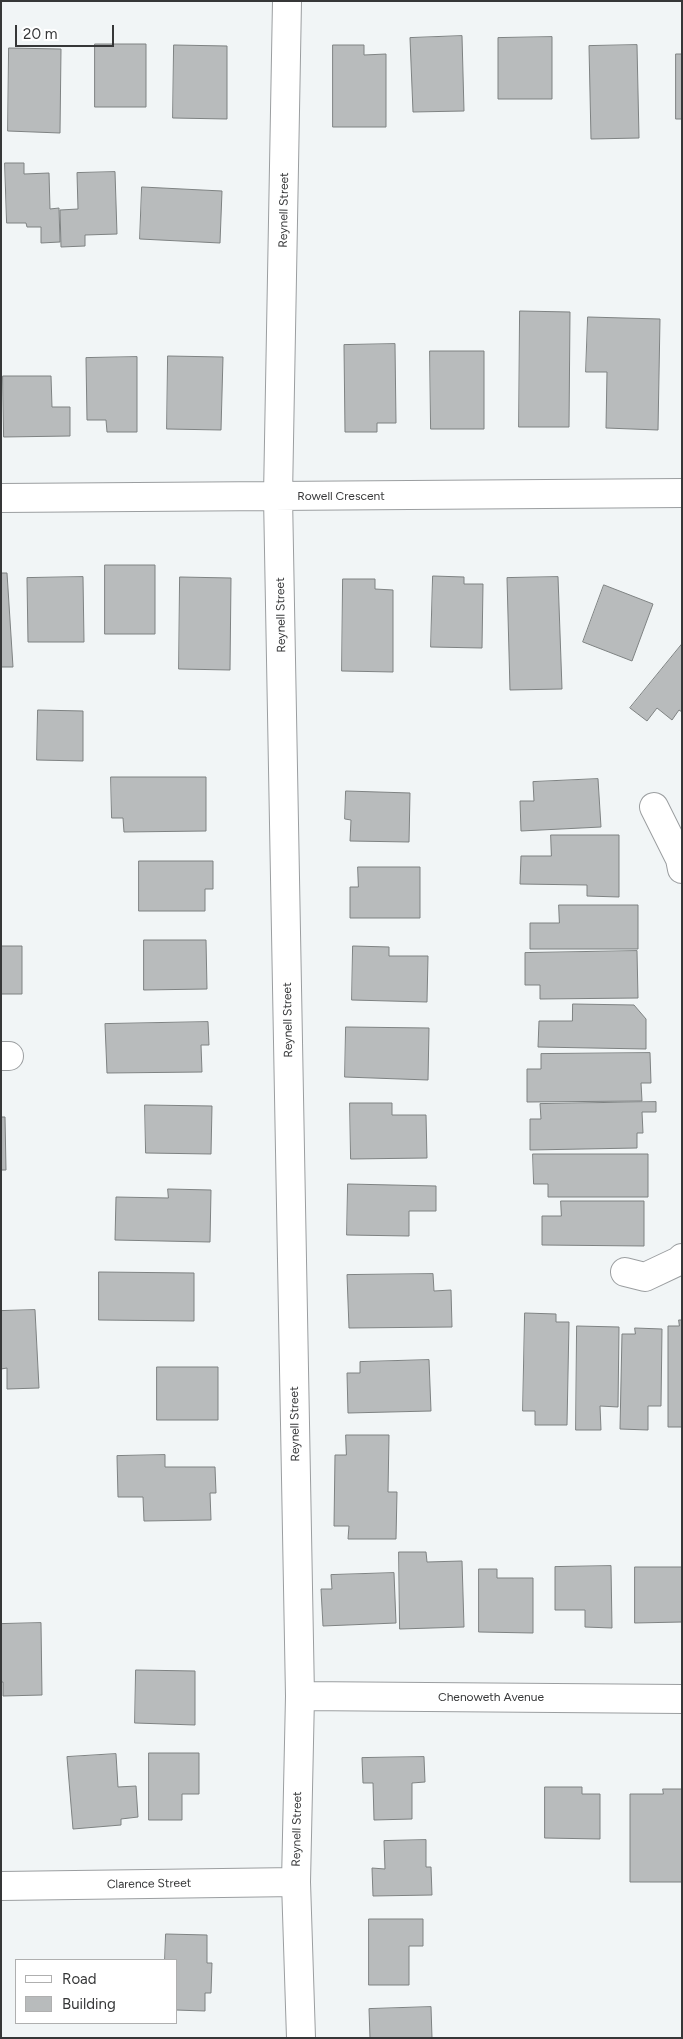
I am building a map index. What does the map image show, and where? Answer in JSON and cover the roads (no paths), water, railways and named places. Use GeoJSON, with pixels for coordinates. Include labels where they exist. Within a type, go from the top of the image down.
{"type":"FeatureCollection","features":[{"type":"Feature","properties":{"kind":"street","name":"Reynell Street"},"geometry":{"type":"LineString","coordinates":[[288,1],[278,496],[300,1696],[296,1882],[301,2038]]}},
{"type":"Feature","properties":{"kind":"street","name":"Rowell Crescent"},"geometry":{"type":"LineString","coordinates":[[1,498],[682,494]]}},
{"type":"Feature","properties":{"kind":"street"},"geometry":{"type":"LineString","coordinates":[[654,807],[680,859],[682,869]]}},
{"type":"Feature","properties":{"kind":"street"},"geometry":{"type":"LineString","coordinates":[[625,1272],[645,1277],[679,1262],[682,1258]]}},
{"type":"Feature","properties":{"kind":"street","name":"Chenoweth Avenue"},"geometry":{"type":"LineString","coordinates":[[300,1696],[682,1698]]}},
{"type":"Feature","properties":{"kind":"street","name":"Clarence Street"},"geometry":{"type":"LineString","coordinates":[[1,1886],[296,1882]]}}]}
